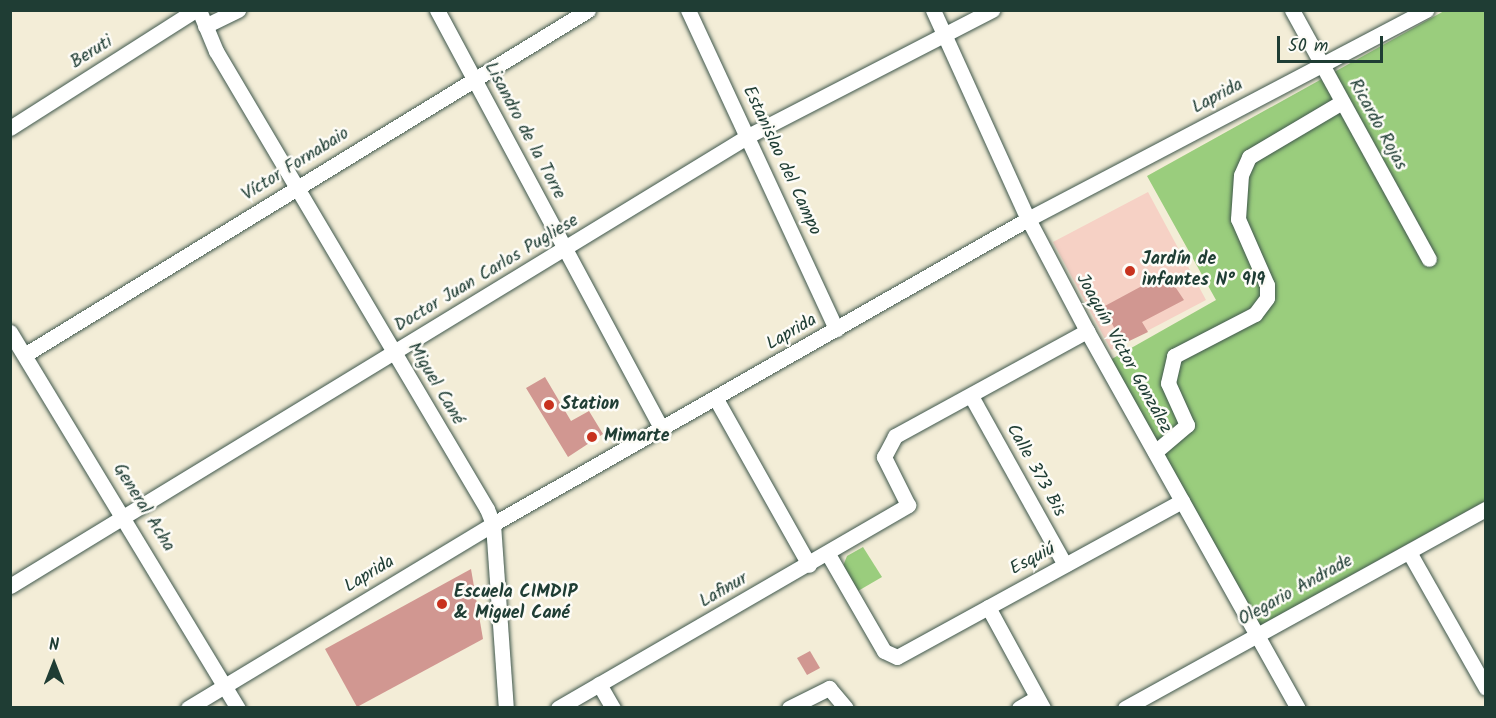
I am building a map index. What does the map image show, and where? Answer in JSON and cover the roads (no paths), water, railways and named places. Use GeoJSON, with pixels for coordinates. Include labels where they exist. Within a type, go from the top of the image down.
{"type":"FeatureCollection","features":[{"type":"Feature","properties":{"kind":"street","name":"Miguel Cané"},"geometry":{"type":"LineString","coordinates":[[197,10],[296,188],[494,524],[506,708]]}},
{"type":"Feature","properties":{"kind":"street","name":"Beruti"},"geometry":{"type":"LineString","coordinates":[[10,128],[197,10]]}},
{"type":"Feature","properties":{"kind":"street"},"geometry":{"type":"LineString","coordinates":[[205,26],[238,10]]}},
{"type":"Feature","properties":{"kind":"street","name":"Lisandro de la Torre"},"geometry":{"type":"LineString","coordinates":[[437,10],[662,429]]}},
{"type":"Feature","properties":{"kind":"street","name":"Víctor Fornabaio"},"geometry":{"type":"LineString","coordinates":[[26,354],[588,10]]}},
{"type":"Feature","properties":{"kind":"street","name":"Estanislao del Campo"},"geometry":{"type":"LineString","coordinates":[[688,10],[836,329]]}},
{"type":"Feature","properties":{"kind":"street","name":"Joaquín Víctor González"},"geometry":{"type":"LineString","coordinates":[[933,10],[1028,219],[1087,331],[1259,634],[1298,708]]}},
{"type":"Feature","properties":{"kind":"street","name":"Doctor Juan Carlos Pugliese"},"geometry":{"type":"LineString","coordinates":[[10,586],[748,136],[945,38],[992,10]]}},
{"type":"Feature","properties":{"kind":"street","name":"Ricardo Rojas"},"geometry":{"type":"LineString","coordinates":[[1292,10],[1429,259]]}},
{"type":"Feature","properties":{"kind":"street","name":"Laprida"},"geometry":{"type":"LineString","coordinates":[[188,708],[225,683],[494,524],[1028,219],[1426,10]]}},
{"type":"Feature","properties":{"kind":"street"},"geometry":{"type":"LineString","coordinates":[[1155,452],[1187,425],[1168,383],[1174,356],[1255,314],[1267,298],[1267,285],[1238,219],[1241,175],[1250,157],[1342,102]]}},
{"type":"Feature","properties":{"kind":"street"},"geometry":{"type":"LineString","coordinates":[[971,396],[1087,331]]}},
{"type":"Feature","properties":{"kind":"street","name":"General Acha"},"geometry":{"type":"LineString","coordinates":[[10,332],[26,354],[125,515],[238,708]]}},
{"type":"Feature","properties":{"kind":"street","name":"Lafinur"},"geometry":{"type":"LineString","coordinates":[[558,708],[828,554],[908,505],[886,466],[886,446],[971,396]]}},
{"type":"Feature","properties":{"kind":"street","name":"Calle 373 Bis"},"geometry":{"type":"LineString","coordinates":[[971,396],[1065,566]]}},
{"type":"Feature","properties":{"kind":"street"},"geometry":{"type":"LineString","coordinates":[[716,399],[809,565]]}},
{"type":"Feature","properties":{"kind":"street","name":"Esquiú"},"geometry":{"type":"LineString","coordinates":[[828,554],[884,651],[903,655],[1182,501]]}},
{"type":"Feature","properties":{"kind":"street","name":"Olegario Andrade"},"geometry":{"type":"LineString","coordinates":[[1125,708],[1485,509]]}},
{"type":"Feature","properties":{"kind":"street"},"geometry":{"type":"LineString","coordinates":[[1408,552],[1485,688]]}},
{"type":"Feature","properties":{"kind":"street"},"geometry":{"type":"LineString","coordinates":[[988,607],[1040,703],[1019,708]]}},
{"type":"Feature","properties":{"kind":"street"},"geometry":{"type":"LineString","coordinates":[[600,684],[613,708]]}},
{"type":"Feature","properties":{"kind":"street"},"geometry":{"type":"LineString","coordinates":[[789,708],[820,689],[836,692],[846,708]]}},
{"type":"Feature","properties":{"kind":"place","name":"Jardín de infantes N° 919"},"geometry":{"type":"Point","coordinates":[1130,271]}},
{"type":"Feature","properties":{"kind":"place","name":"Station"},"geometry":{"type":"Point","coordinates":[549,405]}},
{"type":"Feature","properties":{"kind":"place","name":"Mimarte"},"geometry":{"type":"Point","coordinates":[592,437]}},
{"type":"Feature","properties":{"kind":"place","name":"Escuela CIMDIP & Miguel Cané"},"geometry":{"type":"Point","coordinates":[442,604]}}]}
